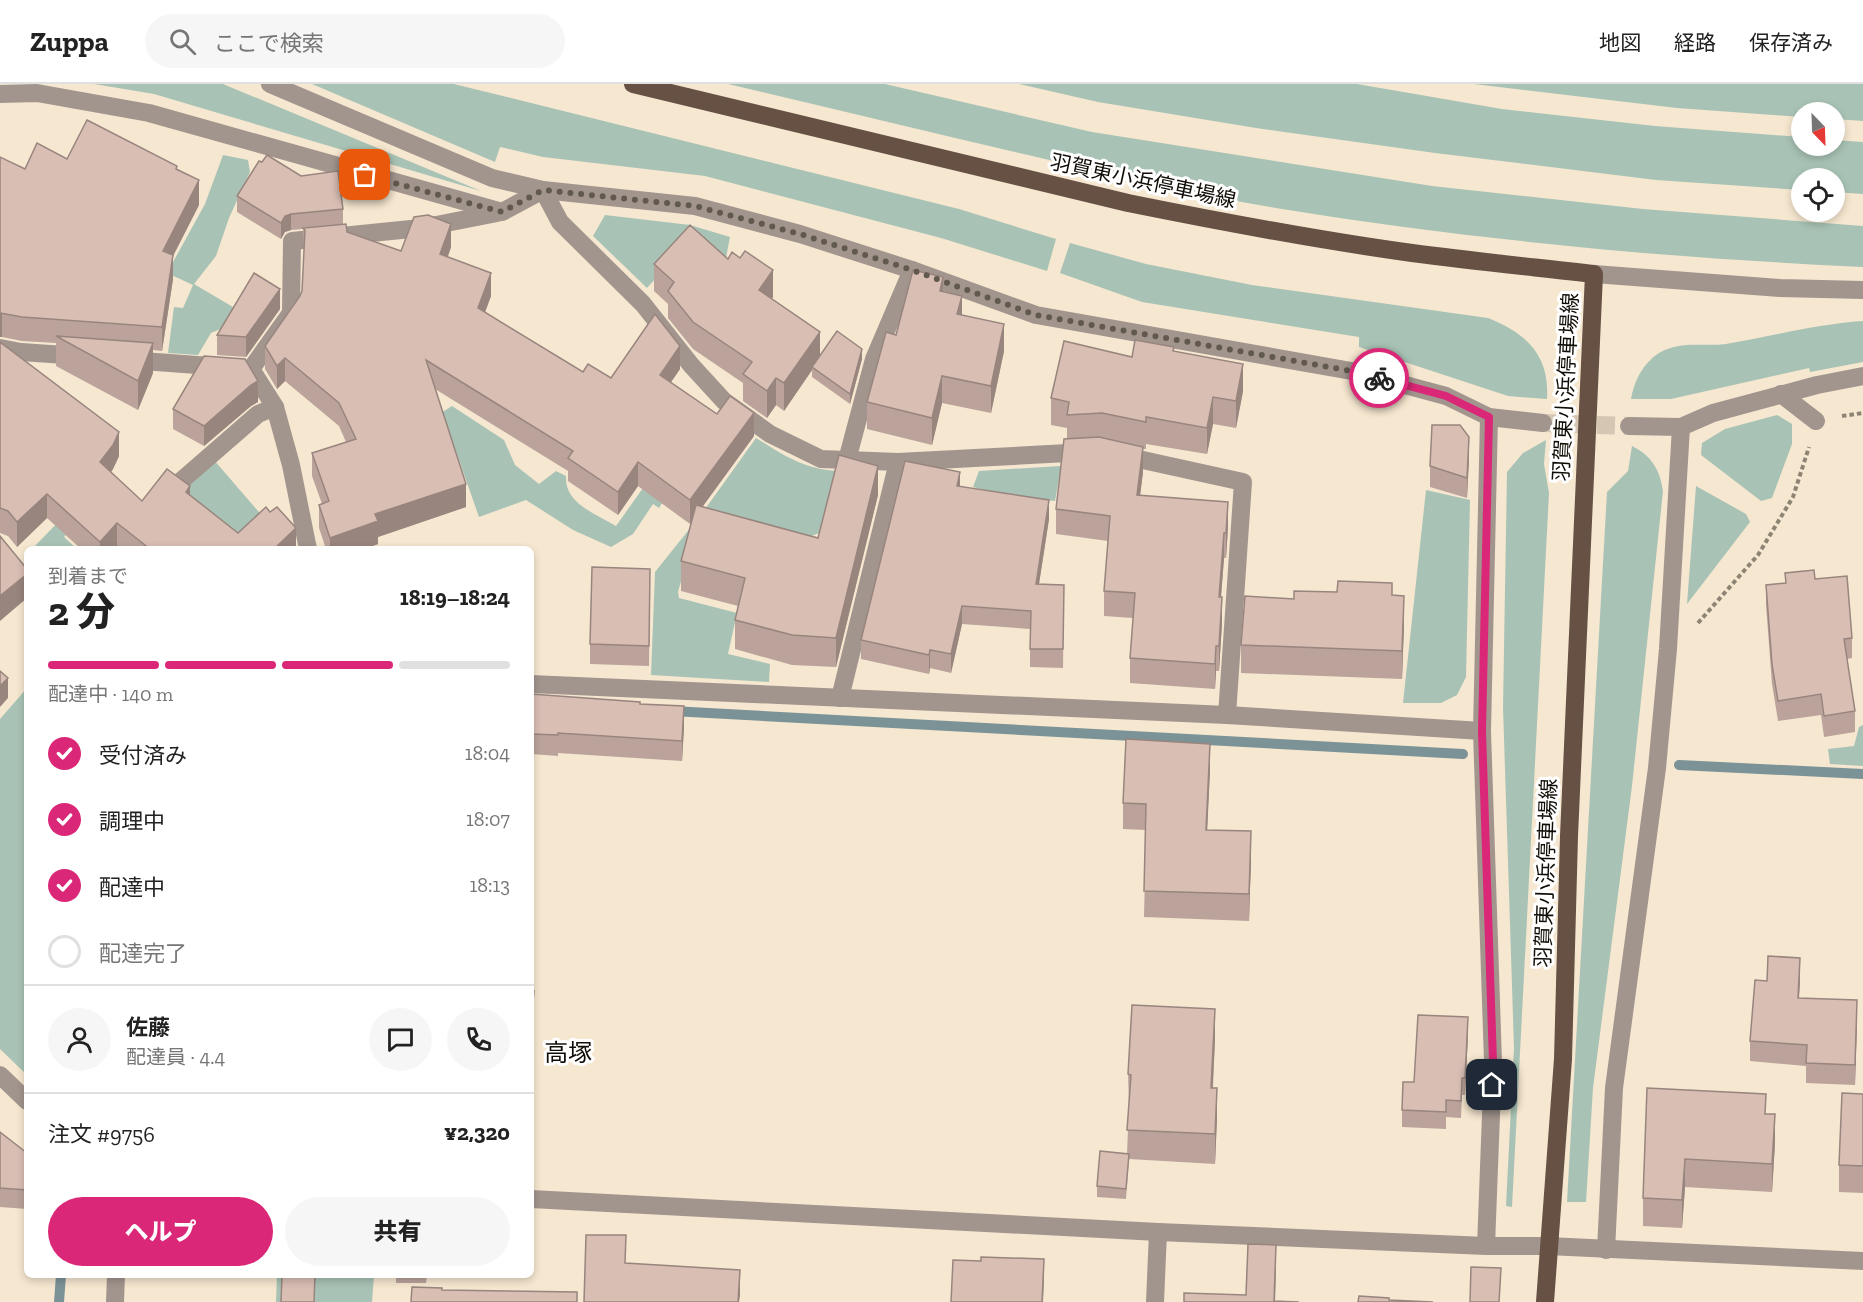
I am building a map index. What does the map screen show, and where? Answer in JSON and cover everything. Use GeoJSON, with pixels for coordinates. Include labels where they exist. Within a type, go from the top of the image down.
{"type":"FeatureCollection","features":[{"type":"Feature","properties":{"kind":"main road","name":"羽賀東小浜停車場線"},"geometry":{"type":"LineString","coordinates":[[633,84],[1128,203],[1208,219],[1413,253],[1594,274],[1569,836],[1563,1059],[1545,1302]]}},
{"type":"Feature","properties":{"kind":"street"},"geometry":{"type":"LineString","coordinates":[[270,84],[492,178],[543,190],[695,206],[800,234],[912,270],[1036,315],[1357,372],[1446,396],[1489,417],[1543,423]]}},
{"type":"Feature","properties":{"kind":"street"},"geometry":{"type":"LineString","coordinates":[[0,94],[37,93],[149,113],[502,212]]}},
{"type":"Feature","properties":{"kind":"street"},"geometry":{"type":"LineString","coordinates":[[250,369],[291,314],[292,241],[421,228],[502,212],[543,190]]}},
{"type":"Feature","properties":{"kind":"street"},"geometry":{"type":"LineString","coordinates":[[543,190],[560,222],[643,304],[691,365],[724,401],[770,434],[821,459],[898,462],[1100,451],[1243,482],[1227,715]]}},
{"type":"Feature","properties":{"kind":"street"},"geometry":{"type":"LineString","coordinates":[[847,460],[873,359],[912,270]]}},
{"type":"Feature","properties":{"kind":"street"},"geometry":{"type":"LineString","coordinates":[[1594,274],[1780,288],[1863,290]]}},
{"type":"Feature","properties":{"kind":"street"},"geometry":{"type":"LineString","coordinates":[[0,348],[21,352],[250,369]]}},
{"type":"Feature","properties":{"kind":"street"},"geometry":{"type":"LineString","coordinates":[[250,369],[275,407],[291,465],[307,546]]}},
{"type":"Feature","properties":{"kind":"street"},"geometry":{"type":"LineString","coordinates":[[1629,426],[1682,427],[1713,413],[1817,385],[1863,376]]}},
{"type":"Feature","properties":{"kind":"street"},"geometry":{"type":"LineString","coordinates":[[1781,394],[1816,421]]}},
{"type":"Feature","properties":{"kind":"street"},"geometry":{"type":"LineString","coordinates":[[181,481],[258,414],[275,407]]}},
{"type":"Feature","properties":{"kind":"street"},"geometry":{"type":"LineString","coordinates":[[1486,1246],[1493,1062],[1482,731],[1489,417]]}},
{"type":"Feature","properties":{"kind":"street"},"geometry":{"type":"LineString","coordinates":[[1606,1250],[1614,1088],[1657,768],[1668,649],[1682,427]]}},
{"type":"Feature","properties":{"kind":"street"},"geometry":{"type":"LineString","coordinates":[[840,698],[898,462]]}},
{"type":"Feature","properties":{"kind":"street"},"geometry":{"type":"LineString","coordinates":[[534,684],[1227,715],[1482,731]]}},
{"type":"Feature","properties":{"kind":"street"},"geometry":{"type":"LineString","coordinates":[[0,1075],[24,1098]]}},
{"type":"Feature","properties":{"kind":"street"},"geometry":{"type":"LineString","coordinates":[[534,1199],[1158,1232],[1486,1246],[1548,1246],[1863,1261]]}},
{"type":"Feature","properties":{"kind":"street"},"geometry":{"type":"LineString","coordinates":[[1155,1302],[1158,1232]]}},
{"type":"Feature","properties":{"kind":"street"},"geometry":{"type":"LineString","coordinates":[[115,1302],[117,1278]]}},
{"type":"Feature","properties":{"kind":"path"},"geometry":{"type":"LineString","coordinates":[[1668,649],[1706,617],[1758,555],[1793,497],[1816,421],[1863,413]]}},
{"type":"Feature","properties":{"kind":"green space"},"geometry":{"type":"Polygon","coordinates":[[[94,84],[223,84],[481,191],[154,94],[94,84]]]}},
{"type":"Feature","properties":{"kind":"green space"},"geometry":{"type":"Polygon","coordinates":[[[312,84],[454,84],[959,209],[1056,239],[1047,271],[941,238],[705,176],[543,157],[500,147],[495,162],[312,84]]]}},
{"type":"Feature","properties":{"kind":"green space"},"geometry":{"type":"Polygon","coordinates":[[[728,84],[885,84],[1092,132],[1432,186],[1643,209],[1863,226],[1863,267],[1644,253],[1426,230],[1282,209],[1201,194],[728,84]]]}},
{"type":"Feature","properties":{"kind":"green space"},"geometry":{"type":"Polygon","coordinates":[[[1019,84],[1357,84],[1502,109],[1655,126],[1791,136],[1791,156],[1845,156],[1845,141],[1863,142],[1863,194],[1845,193],[1845,168],[1791,168],[1791,189],[1656,180],[1256,128],[1098,102],[1019,84]]]}},
{"type":"Feature","properties":{"kind":"green space"},"geometry":{"type":"Polygon","coordinates":[[[1474,84],[1863,84],[1863,121],[1845,120],[1845,102],[1791,102],[1791,116],[1677,108],[1474,84]]]}},
{"type":"Feature","properties":{"kind":"green space"},"geometry":{"type":"Polygon","coordinates":[[[223,155],[248,160],[250,172],[229,218],[216,256],[194,284],[238,310],[227,326],[211,333],[198,355],[168,353],[174,307],[183,308],[193,285],[167,273],[205,204],[223,155]]]}},
{"type":"Feature","properties":{"kind":"green space"},"geometry":{"type":"Polygon","coordinates":[[[605,215],[690,225],[730,237],[726,258],[686,245],[647,288],[593,236],[605,215]]]}},
{"type":"Feature","properties":{"kind":"green space"},"geometry":{"type":"Polygon","coordinates":[[[1070,243],[1146,264],[1252,285],[1488,318],[1514,331],[1533,348],[1544,370],[1547,399],[1508,396],[1359,347],[1359,337],[1142,302],[1060,273],[1070,243]]]}},
{"type":"Feature","properties":{"kind":"green space"},"geometry":{"type":"Polygon","coordinates":[[[1863,321],[1863,362],[1810,372],[1809,368],[1671,399],[1631,399],[1634,386],[1644,367],[1653,357],[1667,349],[1684,345],[1726,344],[1812,327],[1863,321]]]}},
{"type":"Feature","properties":{"kind":"green space"},"geometry":{"type":"Polygon","coordinates":[[[452,406],[504,440],[515,465],[539,484],[556,471],[566,476],[570,494],[576,501],[616,526],[648,481],[676,482],[659,508],[653,504],[633,534],[611,547],[573,530],[526,500],[479,517],[452,440],[436,426],[441,413],[452,406]]]}},
{"type":"Feature","properties":{"kind":"green space"},"geometry":{"type":"Polygon","coordinates":[[[1777,415],[1792,424],[1792,444],[1772,498],[1761,501],[1701,455],[1702,443],[1725,429],[1777,415]]]}},
{"type":"Feature","properties":{"kind":"green space"},"geometry":{"type":"Polygon","coordinates":[[[756,438],[804,464],[837,471],[819,533],[784,547],[695,531],[678,592],[679,598],[737,613],[728,654],[770,664],[769,682],[651,675],[655,572],[703,512],[756,438]]]}},
{"type":"Feature","properties":{"kind":"green space"},"geometry":{"type":"Polygon","coordinates":[[[1546,440],[1544,464],[1549,493],[1512,1207],[1506,1206],[1514,1048],[1503,707],[1507,472],[1523,453],[1546,440]]]}},
{"type":"Feature","properties":{"kind":"green space"},"geometry":{"type":"Polygon","coordinates":[[[1632,446],[1645,454],[1654,464],[1663,491],[1632,786],[1593,1088],[1586,1202],[1567,1202],[1607,492],[1628,471],[1632,446]]]}},
{"type":"Feature","properties":{"kind":"green space"},"geometry":{"type":"Polygon","coordinates":[[[214,460],[264,518],[240,538],[182,488],[214,460]]]}},
{"type":"Feature","properties":{"kind":"green space"},"geometry":{"type":"Polygon","coordinates":[[[1061,466],[1055,501],[1007,496],[973,487],[979,471],[1061,466]]]}},
{"type":"Feature","properties":{"kind":"green space"},"geometry":{"type":"Polygon","coordinates":[[[1696,486],[1746,514],[1750,522],[1687,604],[1696,486]]]}},
{"type":"Feature","properties":{"kind":"green space"},"geometry":{"type":"Polygon","coordinates":[[[1426,490],[1470,500],[1466,677],[1457,695],[1441,703],[1403,703],[1426,490]]]}},
{"type":"Feature","properties":{"kind":"green space"},"geometry":{"type":"Polygon","coordinates":[[[64,516],[72,527],[64,537],[74,546],[35,546],[64,516]]]}},
{"type":"Feature","properties":{"kind":"green space"},"geometry":{"type":"Polygon","coordinates":[[[24,691],[24,1072],[0,1049],[0,719],[24,691]]]}},
{"type":"Feature","properties":{"kind":"green space"},"geometry":{"type":"Polygon","coordinates":[[[1863,725],[1863,766],[1830,764],[1828,749],[1854,746],[1859,727],[1863,725]]]}},
{"type":"Feature","properties":{"kind":"green space"},"geometry":{"type":"Polygon","coordinates":[[[277,1278],[374,1278],[372,1302],[276,1302],[277,1278]]]}},
{"type":"Feature","properties":{"kind":"building"},"geometry":{"type":"Polygon","coordinates":[[[87,120],[177,166],[176,169],[199,180],[163,251],[173,255],[162,327],[22,317],[0,313],[0,157],[25,169],[37,143],[67,159],[87,120]]]}},
{"type":"Feature","properties":{"kind":"building"},"geometry":{"type":"Polygon","coordinates":[[[267,155],[301,176],[338,171],[343,209],[291,214],[285,216],[281,223],[237,196],[259,161],[262,162],[267,155]]]}},
{"type":"Feature","properties":{"kind":"building"},"geometry":{"type":"Polygon","coordinates":[[[428,215],[451,224],[440,254],[491,273],[478,308],[583,372],[588,364],[611,378],[655,314],[680,346],[660,375],[717,414],[730,396],[754,413],[690,500],[638,462],[618,492],[568,458],[573,451],[426,360],[466,484],[375,514],[378,521],[330,538],[319,505],[329,501],[312,453],[356,439],[339,403],[285,358],[277,366],[265,346],[302,291],[305,230],[303,228],[346,224],[347,232],[401,251],[414,217],[428,215]]]}},
{"type":"Feature","properties":{"kind":"building"},"geometry":{"type":"Polygon","coordinates":[[[690,225],[728,259],[732,252],[740,258],[745,251],[773,270],[759,290],[820,332],[784,383],[776,378],[767,391],[743,374],[752,362],[693,322],[668,291],[674,282],[654,264],[690,225]]]}},
{"type":"Feature","properties":{"kind":"building"},"geometry":{"type":"Polygon","coordinates":[[[913,270],[943,277],[940,291],[962,296],[957,314],[1004,324],[991,386],[942,376],[932,418],[867,402],[886,332],[896,335],[913,270]]]}},
{"type":"Feature","properties":{"kind":"building"},"geometry":{"type":"Polygon","coordinates":[[[254,273],[280,289],[246,337],[217,335],[254,273]]]}},
{"type":"Feature","properties":{"kind":"building"},"geometry":{"type":"Polygon","coordinates":[[[837,331],[862,349],[850,394],[812,367],[837,331]]]}},
{"type":"Feature","properties":{"kind":"building"},"geometry":{"type":"Polygon","coordinates":[[[56,336],[153,343],[138,381],[56,336]]]}},
{"type":"Feature","properties":{"kind":"building"},"geometry":{"type":"Polygon","coordinates":[[[1135,340],[1174,347],[1173,351],[1243,364],[1236,401],[1213,397],[1207,428],[1146,417],[1146,422],[1102,413],[1067,415],[1069,402],[1051,398],[1064,341],[1132,357],[1135,340]]]}},
{"type":"Feature","properties":{"kind":"building"},"geometry":{"type":"Polygon","coordinates":[[[0,342],[119,432],[113,445],[100,462],[142,501],[167,469],[190,486],[186,492],[238,533],[266,507],[270,512],[277,507],[296,528],[277,546],[146,546],[117,523],[100,542],[47,494],[17,522],[8,511],[0,508],[0,342]]]}},
{"type":"Feature","properties":{"kind":"building"},"geometry":{"type":"Polygon","coordinates":[[[204,356],[245,359],[258,381],[204,426],[173,409],[204,356]]]}},
{"type":"Feature","properties":{"kind":"building"},"geometry":{"type":"Polygon","coordinates":[[[1432,425],[1460,425],[1469,437],[1467,478],[1430,466],[1432,425]]]}},
{"type":"Feature","properties":{"kind":"building"},"geometry":{"type":"Polygon","coordinates":[[[1099,437],[1143,447],[1137,495],[1228,502],[1219,597],[1222,597],[1219,646],[1216,646],[1215,664],[1130,658],[1135,593],[1104,591],[1110,516],[1056,509],[1064,439],[1099,437]]]}},
{"type":"Feature","properties":{"kind":"building"},"geometry":{"type":"Polygon","coordinates":[[[839,455],[878,466],[836,638],[792,635],[735,620],[745,578],[681,561],[696,505],[818,538],[839,455]]]}},
{"type":"Feature","properties":{"kind":"building"},"geometry":{"type":"Polygon","coordinates":[[[905,461],[960,472],[957,486],[1049,500],[1036,584],[1064,585],[1063,649],[1030,649],[1031,611],[962,606],[951,654],[930,650],[929,655],[861,640],[905,461]]]}},
{"type":"Feature","properties":{"kind":"building"},"geometry":{"type":"Polygon","coordinates":[[[0,536],[24,565],[24,576],[0,596],[0,536]]]}},
{"type":"Feature","properties":{"kind":"building"},"geometry":{"type":"Polygon","coordinates":[[[592,567],[650,569],[649,646],[590,644],[592,567]]]}},
{"type":"Feature","properties":{"kind":"building"},"geometry":{"type":"Polygon","coordinates":[[[1814,570],[1815,579],[1847,576],[1852,638],[1844,639],[1855,711],[1824,716],[1821,694],[1778,701],[1772,664],[1766,585],[1786,583],[1785,573],[1814,570]]]}},
{"type":"Feature","properties":{"kind":"building"},"geometry":{"type":"Polygon","coordinates":[[[1338,581],[1392,583],[1392,595],[1404,596],[1402,651],[1241,645],[1245,596],[1294,599],[1294,591],[1337,592],[1338,581]]]}},
{"type":"Feature","properties":{"kind":"building"},"geometry":{"type":"Polygon","coordinates":[[[0,671],[8,678],[0,686],[0,671]]]}},
{"type":"Feature","properties":{"kind":"building"},"geometry":{"type":"Polygon","coordinates":[[[534,694],[684,706],[682,741],[558,733],[558,735],[534,734],[534,694]]]}},
{"type":"Feature","properties":{"kind":"building"},"geometry":{"type":"Polygon","coordinates":[[[1126,739],[1210,744],[1206,830],[1251,831],[1249,894],[1144,891],[1146,804],[1123,803],[1126,739]]]}},
{"type":"Feature","properties":{"kind":"building"},"geometry":{"type":"Polygon","coordinates":[[[1768,956],[1800,958],[1798,998],[1857,1000],[1855,1065],[1806,1063],[1807,1045],[1750,1041],[1755,980],[1767,981],[1768,956]]]}},
{"type":"Feature","properties":{"kind":"building"},"geometry":{"type":"Polygon","coordinates":[[[1132,1005],[1215,1009],[1211,1088],[1217,1088],[1215,1134],[1127,1130],[1132,1005]]]}},
{"type":"Feature","properties":{"kind":"building"},"geometry":{"type":"Polygon","coordinates":[[[1418,1015],[1468,1017],[1465,1078],[1462,1078],[1461,1101],[1446,1100],[1446,1112],[1402,1110],[1403,1082],[1414,1082],[1418,1015]]]}},
{"type":"Feature","properties":{"kind":"building"},"geometry":{"type":"Polygon","coordinates":[[[1647,1088],[1766,1094],[1765,1114],[1775,1114],[1772,1164],[1685,1159],[1682,1200],[1643,1198],[1647,1088]]]}},
{"type":"Feature","properties":{"kind":"building"},"geometry":{"type":"Polygon","coordinates":[[[1842,1093],[1863,1094],[1863,1166],[1839,1165],[1842,1093]]]}},
{"type":"Feature","properties":{"kind":"building"},"geometry":{"type":"Polygon","coordinates":[[[0,1132],[24,1151],[24,1190],[0,1188],[0,1132]]]}},
{"type":"Feature","properties":{"kind":"building"},"geometry":{"type":"Polygon","coordinates":[[[1100,1151],[1129,1154],[1126,1189],[1097,1186],[1100,1151]]]}},
{"type":"Feature","properties":{"kind":"building"},"geometry":{"type":"Polygon","coordinates":[[[586,1235],[626,1235],[625,1263],[740,1270],[738,1302],[584,1302],[586,1235]]]}},
{"type":"Feature","properties":{"kind":"building"},"geometry":{"type":"Polygon","coordinates":[[[1248,1244],[1276,1245],[1274,1301],[1299,1302],[1184,1302],[1184,1293],[1246,1295],[1248,1244]]]}},
{"type":"Feature","properties":{"kind":"building"},"geometry":{"type":"Polygon","coordinates":[[[981,1257],[1044,1259],[1042,1302],[951,1302],[953,1260],[981,1261],[981,1257]]]}},
{"type":"Feature","properties":{"kind":"building"},"geometry":{"type":"Polygon","coordinates":[[[1471,1267],[1501,1268],[1499,1302],[1470,1302],[1471,1267]]]}},
{"type":"Feature","properties":{"kind":"building"},"geometry":{"type":"Polygon","coordinates":[[[282,1278],[315,1278],[314,1302],[281,1302],[282,1278]]]}},
{"type":"Feature","properties":{"kind":"building"},"geometry":{"type":"Polygon","coordinates":[[[412,1287],[442,1288],[442,1290],[577,1292],[577,1302],[411,1302],[412,1287]]]}},
{"type":"Feature","properties":{"kind":"building"},"geometry":{"type":"Polygon","coordinates":[[[1359,1296],[1389,1298],[1389,1300],[1433,1302],[1358,1302],[1359,1296]]]}},
{"type":"Feature","properties":{"kind":"waterway"},"geometry":{"type":"LineString","coordinates":[[672,711],[1463,754]]}},
{"type":"Feature","properties":{"kind":"waterway"},"geometry":{"type":"LineString","coordinates":[[1679,765],[1863,774]]}},
{"type":"Feature","properties":{"kind":"waterway"},"geometry":{"type":"LineString","coordinates":[[59,1302],[61,1278]]}},
{"type":"Feature","properties":{"kind":"tunnel"},"geometry":{"type":"LineString","coordinates":[[1543,423],[1629,426]]}},
{"type":"Feature","properties":{"kind":"way so far"},"geometry":{"type":"LineString","coordinates":[[365,175],[502,212],[543,190],[695,206],[800,234],[912,270],[1036,315],[1357,372],[1379,378]]}},
{"type":"Feature","properties":{"kind":"district","name":"高塚"},"geometry":{"type":"Point","coordinates":[568,1053]}},
{"type":"Feature","properties":{"kind":"route"},"geometry":{"type":"LineString","coordinates":[[1379,378],[1446,396],[1489,417],[1482,731],[1492,1085]]}}]}
